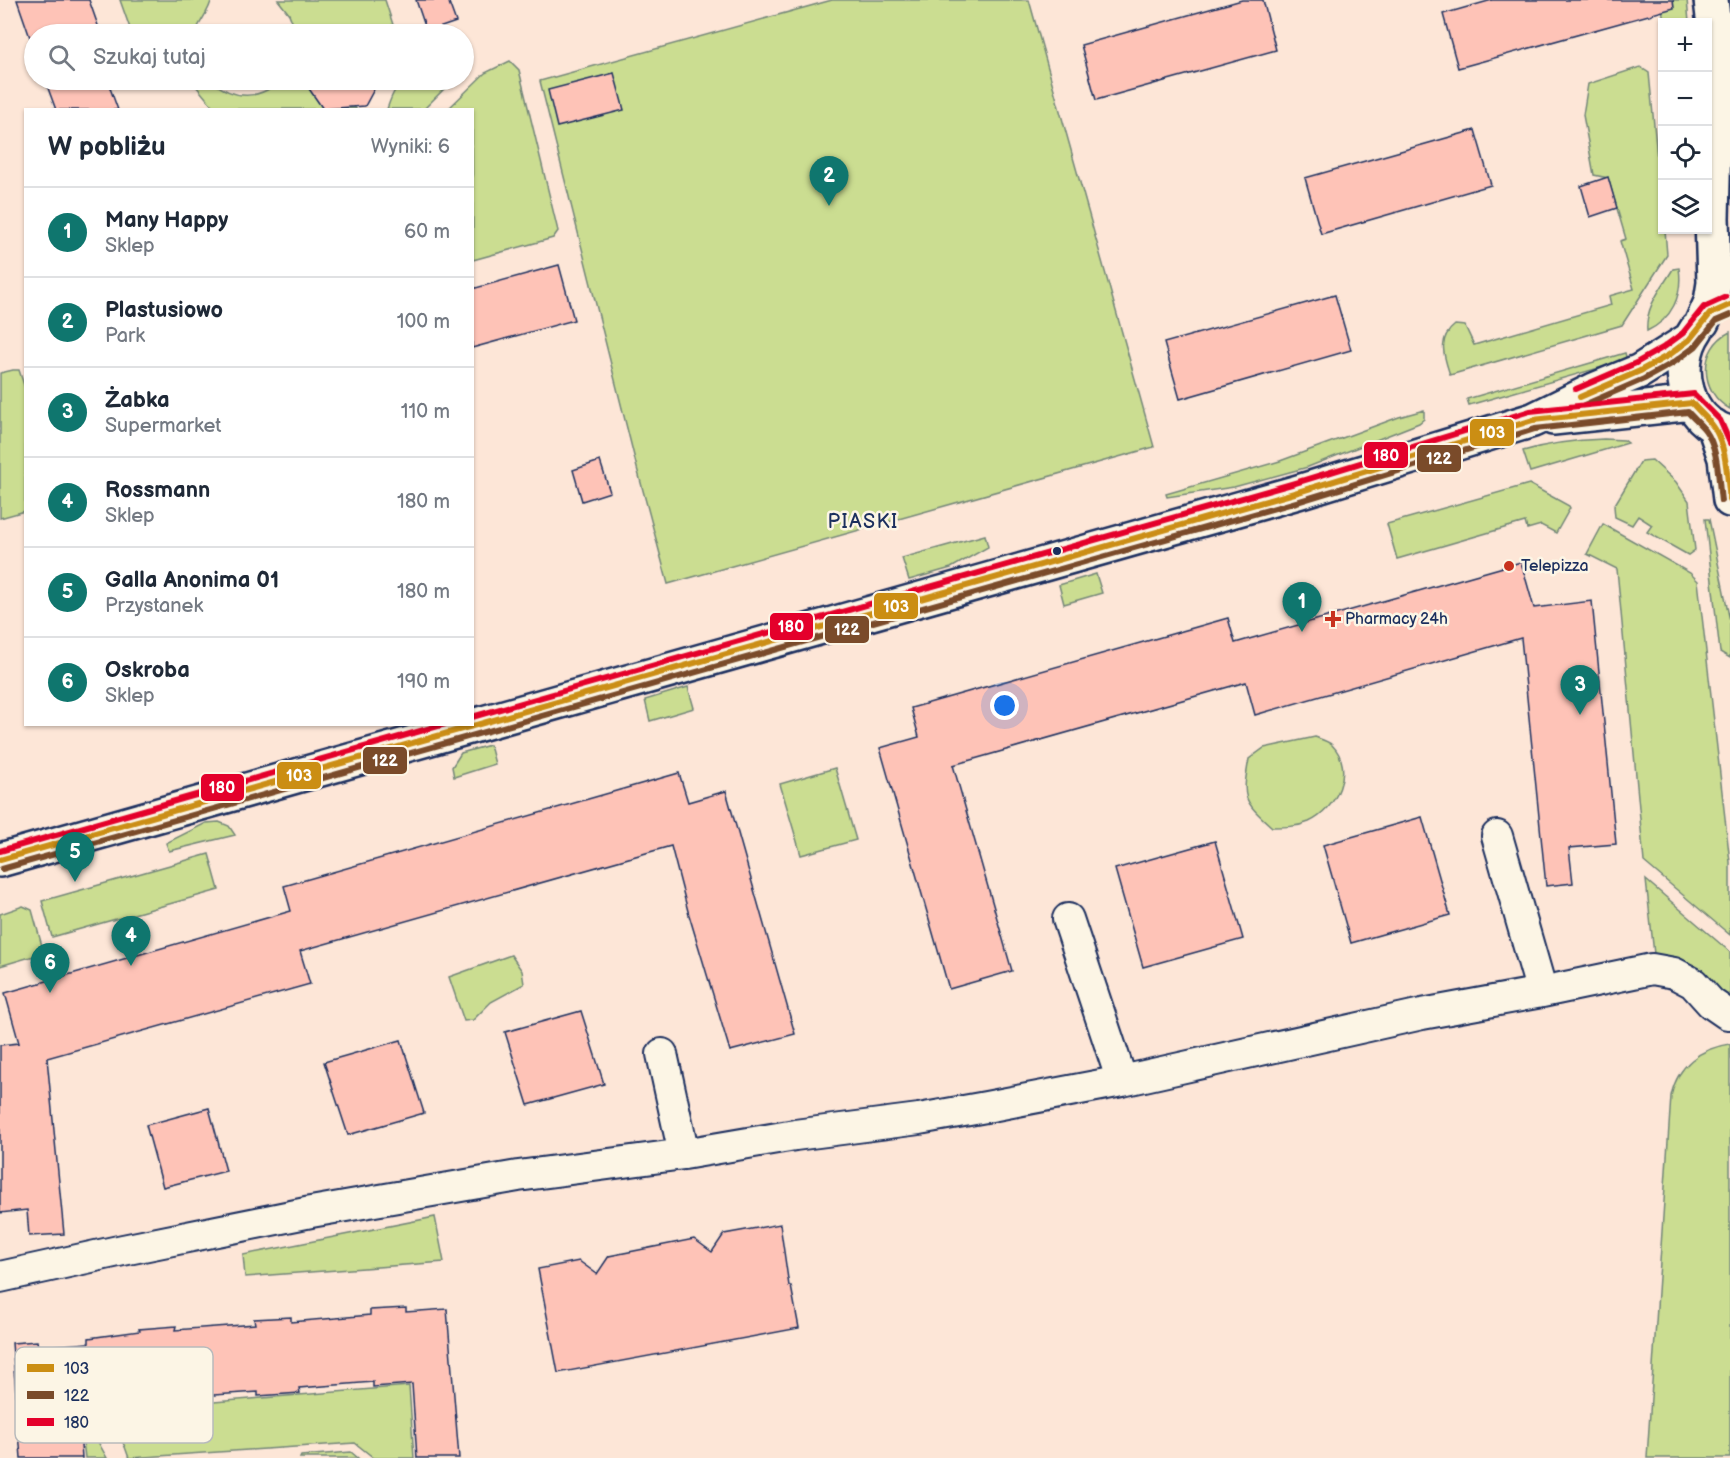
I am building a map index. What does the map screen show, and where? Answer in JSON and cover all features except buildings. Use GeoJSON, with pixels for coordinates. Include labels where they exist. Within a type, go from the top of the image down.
{"type":"FeatureCollection","features":[{"type":"Feature","properties":{"kind":"street"},"geometry":{"type":"LineString","coordinates":[[1711,0],[1721,86],[1730,125]]}},
{"type":"Feature","properties":{"kind":"street"},"geometry":{"type":"LineString","coordinates":[[1721,86],[1714,141],[1712,218],[1714,283],[1711,302],[1683,361],[1683,372],[1684,383],[1712,421],[1725,458],[1730,500]]}},
{"type":"Feature","properties":{"kind":"street"},"geometry":{"type":"LineString","coordinates":[[474,726],[1287,495],[1533,420],[1594,390],[1640,372],[1696,331],[1719,308],[1730,305]]}},
{"type":"Feature","properties":{"kind":"street"},"geometry":{"type":"LineString","coordinates":[[1533,420],[1712,421]]}},
{"type":"Feature","properties":{"kind":"street"},"geometry":{"type":"LineString","coordinates":[[0,860],[472,726]]}},
{"type":"Feature","properties":{"kind":"street"},"geometry":{"type":"LineString","coordinates":[[1497,836],[1542,992]]}},
{"type":"Feature","properties":{"kind":"street"},"geometry":{"type":"LineString","coordinates":[[1068,919],[1122,1081]]}},
{"type":"Feature","properties":{"kind":"street"},"geometry":{"type":"LineString","coordinates":[[0,1277],[322,1210],[518,1176],[919,1119],[1122,1081],[1422,1014],[1652,969],[1674,972],[1693,983],[1711,1003],[1726,1014],[1730,1014]]}},
{"type":"Feature","properties":{"kind":"street"},"geometry":{"type":"LineString","coordinates":[[662,1054],[684,1154]]}},
{"type":"Feature","properties":{"kind":"green space"},"geometry":{"type":"Polygon","coordinates":[[[120,0],[211,0],[200,24],[128,24],[120,0]]]}},
{"type":"Feature","properties":{"kind":"green space"},"geometry":{"type":"Polygon","coordinates":[[[278,0],[385,0],[393,24],[293,24],[289,14],[278,0]]]}},
{"type":"Feature","properties":{"kind":"green space"},"geometry":{"type":"Polygon","coordinates":[[[832,0],[1029,0],[1154,447],[668,584],[540,81],[832,0]]]}},
{"type":"Feature","properties":{"kind":"green space"},"geometry":{"type":"Polygon","coordinates":[[[1661,0],[1687,0],[1689,18],[1663,18],[1661,0]]]}},
{"type":"Feature","properties":{"kind":"green space"},"geometry":{"type":"Polygon","coordinates":[[[510,61],[519,70],[558,231],[553,238],[474,260],[474,108],[449,108],[468,90],[474,90],[474,84],[485,73],[510,61]]]}},
{"type":"Feature","properties":{"kind":"green space"},"geometry":{"type":"Polygon","coordinates":[[[1640,67],[1649,73],[1658,167],[1658,234],[1665,234],[1667,255],[1622,325],[1450,375],[1444,355],[1444,342],[1449,330],[1455,325],[1465,326],[1474,345],[1611,305],[1609,296],[1634,289],[1620,241],[1626,239],[1608,178],[1594,175],[1583,115],[1588,84],[1640,67]]]}},
{"type":"Feature","properties":{"kind":"green space"},"geometry":{"type":"Polygon","coordinates":[[[199,90],[225,90],[252,95],[267,90],[310,90],[322,108],[214,108],[199,90]]]}},
{"type":"Feature","properties":{"kind":"green space"},"geometry":{"type":"Polygon","coordinates":[[[396,90],[443,90],[425,108],[387,108],[396,90]]]}},
{"type":"Feature","properties":{"kind":"green space"},"geometry":{"type":"Polygon","coordinates":[[[1679,268],[1679,288],[1674,306],[1663,320],[1647,331],[1647,322],[1655,298],[1673,269],[1679,268]]]}},
{"type":"Feature","properties":{"kind":"green space"},"geometry":{"type":"Polygon","coordinates":[[[1730,332],[1730,409],[1712,392],[1706,370],[1712,348],[1730,332]]]}},
{"type":"Feature","properties":{"kind":"green space"},"geometry":{"type":"Polygon","coordinates":[[[1625,353],[1627,360],[1469,405],[1467,399],[1625,353]]]}},
{"type":"Feature","properties":{"kind":"green space"},"geometry":{"type":"Polygon","coordinates":[[[19,370],[24,385],[24,511],[0,518],[0,373],[19,370]]]}},
{"type":"Feature","properties":{"kind":"green space"},"geometry":{"type":"Polygon","coordinates":[[[1424,410],[1424,419],[1419,423],[1308,467],[1234,487],[1167,497],[1166,494],[1280,461],[1424,410]]]}},
{"type":"Feature","properties":{"kind":"green space"},"geometry":{"type":"Polygon","coordinates":[[[1624,440],[1628,443],[1530,472],[1523,451],[1563,442],[1624,440]]]}},
{"type":"Feature","properties":{"kind":"green space"},"geometry":{"type":"Polygon","coordinates":[[[1652,460],[1676,482],[1689,501],[1695,550],[1688,555],[1647,532],[1652,525],[1638,516],[1632,525],[1615,517],[1614,506],[1641,461],[1652,460]]]}},
{"type":"Feature","properties":{"kind":"green space"},"geometry":{"type":"Polygon","coordinates":[[[1529,484],[1569,506],[1556,533],[1541,525],[1527,529],[1525,522],[1397,559],[1387,524],[1529,484]]]}},
{"type":"Feature","properties":{"kind":"green space"},"geometry":{"type":"Polygon","coordinates":[[[1705,519],[1709,519],[1730,621],[1730,658],[1720,652],[1705,519]]]}},
{"type":"Feature","properties":{"kind":"green space"},"geometry":{"type":"Polygon","coordinates":[[[1603,524],[1690,573],[1698,581],[1730,862],[1730,935],[1644,862],[1617,569],[1587,554],[1603,524]]]}},
{"type":"Feature","properties":{"kind":"green space"},"geometry":{"type":"Polygon","coordinates":[[[985,535],[988,547],[951,568],[909,580],[902,558],[985,535]]]}},
{"type":"Feature","properties":{"kind":"green space"},"geometry":{"type":"Polygon","coordinates":[[[1096,574],[1102,593],[1064,604],[1059,585],[1096,574]]]}},
{"type":"Feature","properties":{"kind":"green space"},"geometry":{"type":"Polygon","coordinates":[[[688,687],[694,708],[650,721],[645,700],[688,687]]]}},
{"type":"Feature","properties":{"kind":"green space"},"geometry":{"type":"Polygon","coordinates":[[[1315,737],[1332,745],[1339,755],[1342,765],[1340,788],[1327,808],[1309,822],[1295,826],[1272,827],[1247,798],[1245,782],[1249,759],[1264,748],[1315,737]]]}},
{"type":"Feature","properties":{"kind":"green space"},"geometry":{"type":"Polygon","coordinates":[[[490,745],[495,764],[454,777],[452,767],[461,753],[490,745]]]}},
{"type":"Feature","properties":{"kind":"green space"},"geometry":{"type":"Polygon","coordinates":[[[835,768],[856,840],[801,855],[780,784],[835,768]]]}},
{"type":"Feature","properties":{"kind":"green space"},"geometry":{"type":"Polygon","coordinates":[[[219,822],[229,826],[235,835],[169,851],[166,843],[206,823],[219,822]]]}},
{"type":"Feature","properties":{"kind":"green space"},"geometry":{"type":"Polygon","coordinates":[[[209,854],[219,890],[52,937],[42,901],[209,854]]]}},
{"type":"Feature","properties":{"kind":"green space"},"geometry":{"type":"Polygon","coordinates":[[[1646,880],[1730,952],[1730,998],[1688,964],[1679,959],[1654,954],[1646,880]]]}},
{"type":"Feature","properties":{"kind":"green space"},"geometry":{"type":"Polygon","coordinates":[[[23,906],[32,910],[44,953],[0,966],[0,914],[23,906]]]}},
{"type":"Feature","properties":{"kind":"green space"},"geometry":{"type":"Polygon","coordinates":[[[511,955],[522,971],[524,984],[491,1002],[473,1020],[464,1021],[449,977],[511,955]]]}},
{"type":"Feature","properties":{"kind":"green space"},"geometry":{"type":"Polygon","coordinates":[[[1730,1044],[1730,1458],[1647,1458],[1671,1096],[1684,1067],[1700,1054],[1730,1044]]]}},
{"type":"Feature","properties":{"kind":"green space"},"geometry":{"type":"Polygon","coordinates":[[[435,1217],[444,1262],[245,1277],[243,1255],[435,1217]]]}},
{"type":"Feature","properties":{"kind":"green space"},"geometry":{"type":"Polygon","coordinates":[[[409,1386],[414,1458],[374,1458],[355,1443],[129,1458],[123,1443],[213,1443],[213,1402],[409,1386]]]}},
{"type":"Feature","properties":{"kind":"green space"},"geometry":{"type":"Polygon","coordinates":[[[83,1443],[99,1443],[107,1458],[85,1458],[83,1443]]]}},
{"type":"Feature","properties":{"kind":"green space"},"geometry":{"type":"Polygon","coordinates":[[[351,1452],[358,1458],[300,1458],[301,1456],[351,1452]]]}},
{"type":"Feature","properties":{"kind":"transit line","name":"180"},"geometry":{"type":"LineString","coordinates":[[1576,389],[1636,363],[1664,347],[1683,333],[1704,307],[1726,297]]}},
{"type":"Feature","properties":{"kind":"transit line","name":"103"},"geometry":{"type":"LineString","coordinates":[[1580,397],[1640,371],[1669,355],[1689,340],[1710,314],[1730,305]]}},
{"type":"Feature","properties":{"kind":"transit line","name":"122"},"geometry":{"type":"LineString","coordinates":[[1584,405],[1644,379],[1673,363],[1696,346],[1716,321],[1730,315]]}},
{"type":"Feature","properties":{"kind":"transit line","name":"180"},"geometry":{"type":"LineString","coordinates":[[474,716],[1295,483],[1530,411],[1694,394],[1720,420],[1730,443]]}},
{"type":"Feature","properties":{"kind":"transit line","name":"103"},"geometry":{"type":"LineString","coordinates":[[474,726],[1298,492],[1533,420],[1692,403],[1713,425],[1719,437],[1726,464],[1730,500]]}},
{"type":"Feature","properties":{"kind":"transit line","name":"122"},"geometry":{"type":"LineString","coordinates":[[2,869],[1300,501],[1535,429],[1688,412],[1705,430],[1713,446],[1721,501]]}},
{"type":"Feature","properties":{"kind":"transit line","name":"180"},"geometry":{"type":"LineString","coordinates":[[0,851],[438,726]]}},
{"type":"Feature","properties":{"kind":"transit line","name":"103"},"geometry":{"type":"LineString","coordinates":[[0,860],[473,726]]}},
{"type":"Feature","properties":{"kind":"place","name":"Plastusiowo"},"geometry":{"type":"Point","coordinates":[829,206]}},
{"type":"Feature","properties":{"kind":"place","name":"Telepizza"},"geometry":{"type":"Point","coordinates":[1509,566]}},
{"type":"Feature","properties":{"kind":"place","name":"Pharmacy 24h"},"geometry":{"type":"Point","coordinates":[1333,619]}},
{"type":"Feature","properties":{"kind":"place","name":"Many Happy"},"geometry":{"type":"Point","coordinates":[1302,632]}},
{"type":"Feature","properties":{"kind":"place","name":"Żabka"},"geometry":{"type":"Point","coordinates":[1580,715]}},
{"type":"Feature","properties":{"kind":"place","name":"Galla Anonima 01"},"geometry":{"type":"Point","coordinates":[75,882]}},
{"type":"Feature","properties":{"kind":"place","name":"Rossmann"},"geometry":{"type":"Point","coordinates":[131,966]}},
{"type":"Feature","properties":{"kind":"place","name":"Oskroba"},"geometry":{"type":"Point","coordinates":[50,993]}},
{"type":"Feature","properties":{"kind":"district","name":"PIASKI"},"geometry":{"type":"Point","coordinates":[863,522]}}]}
